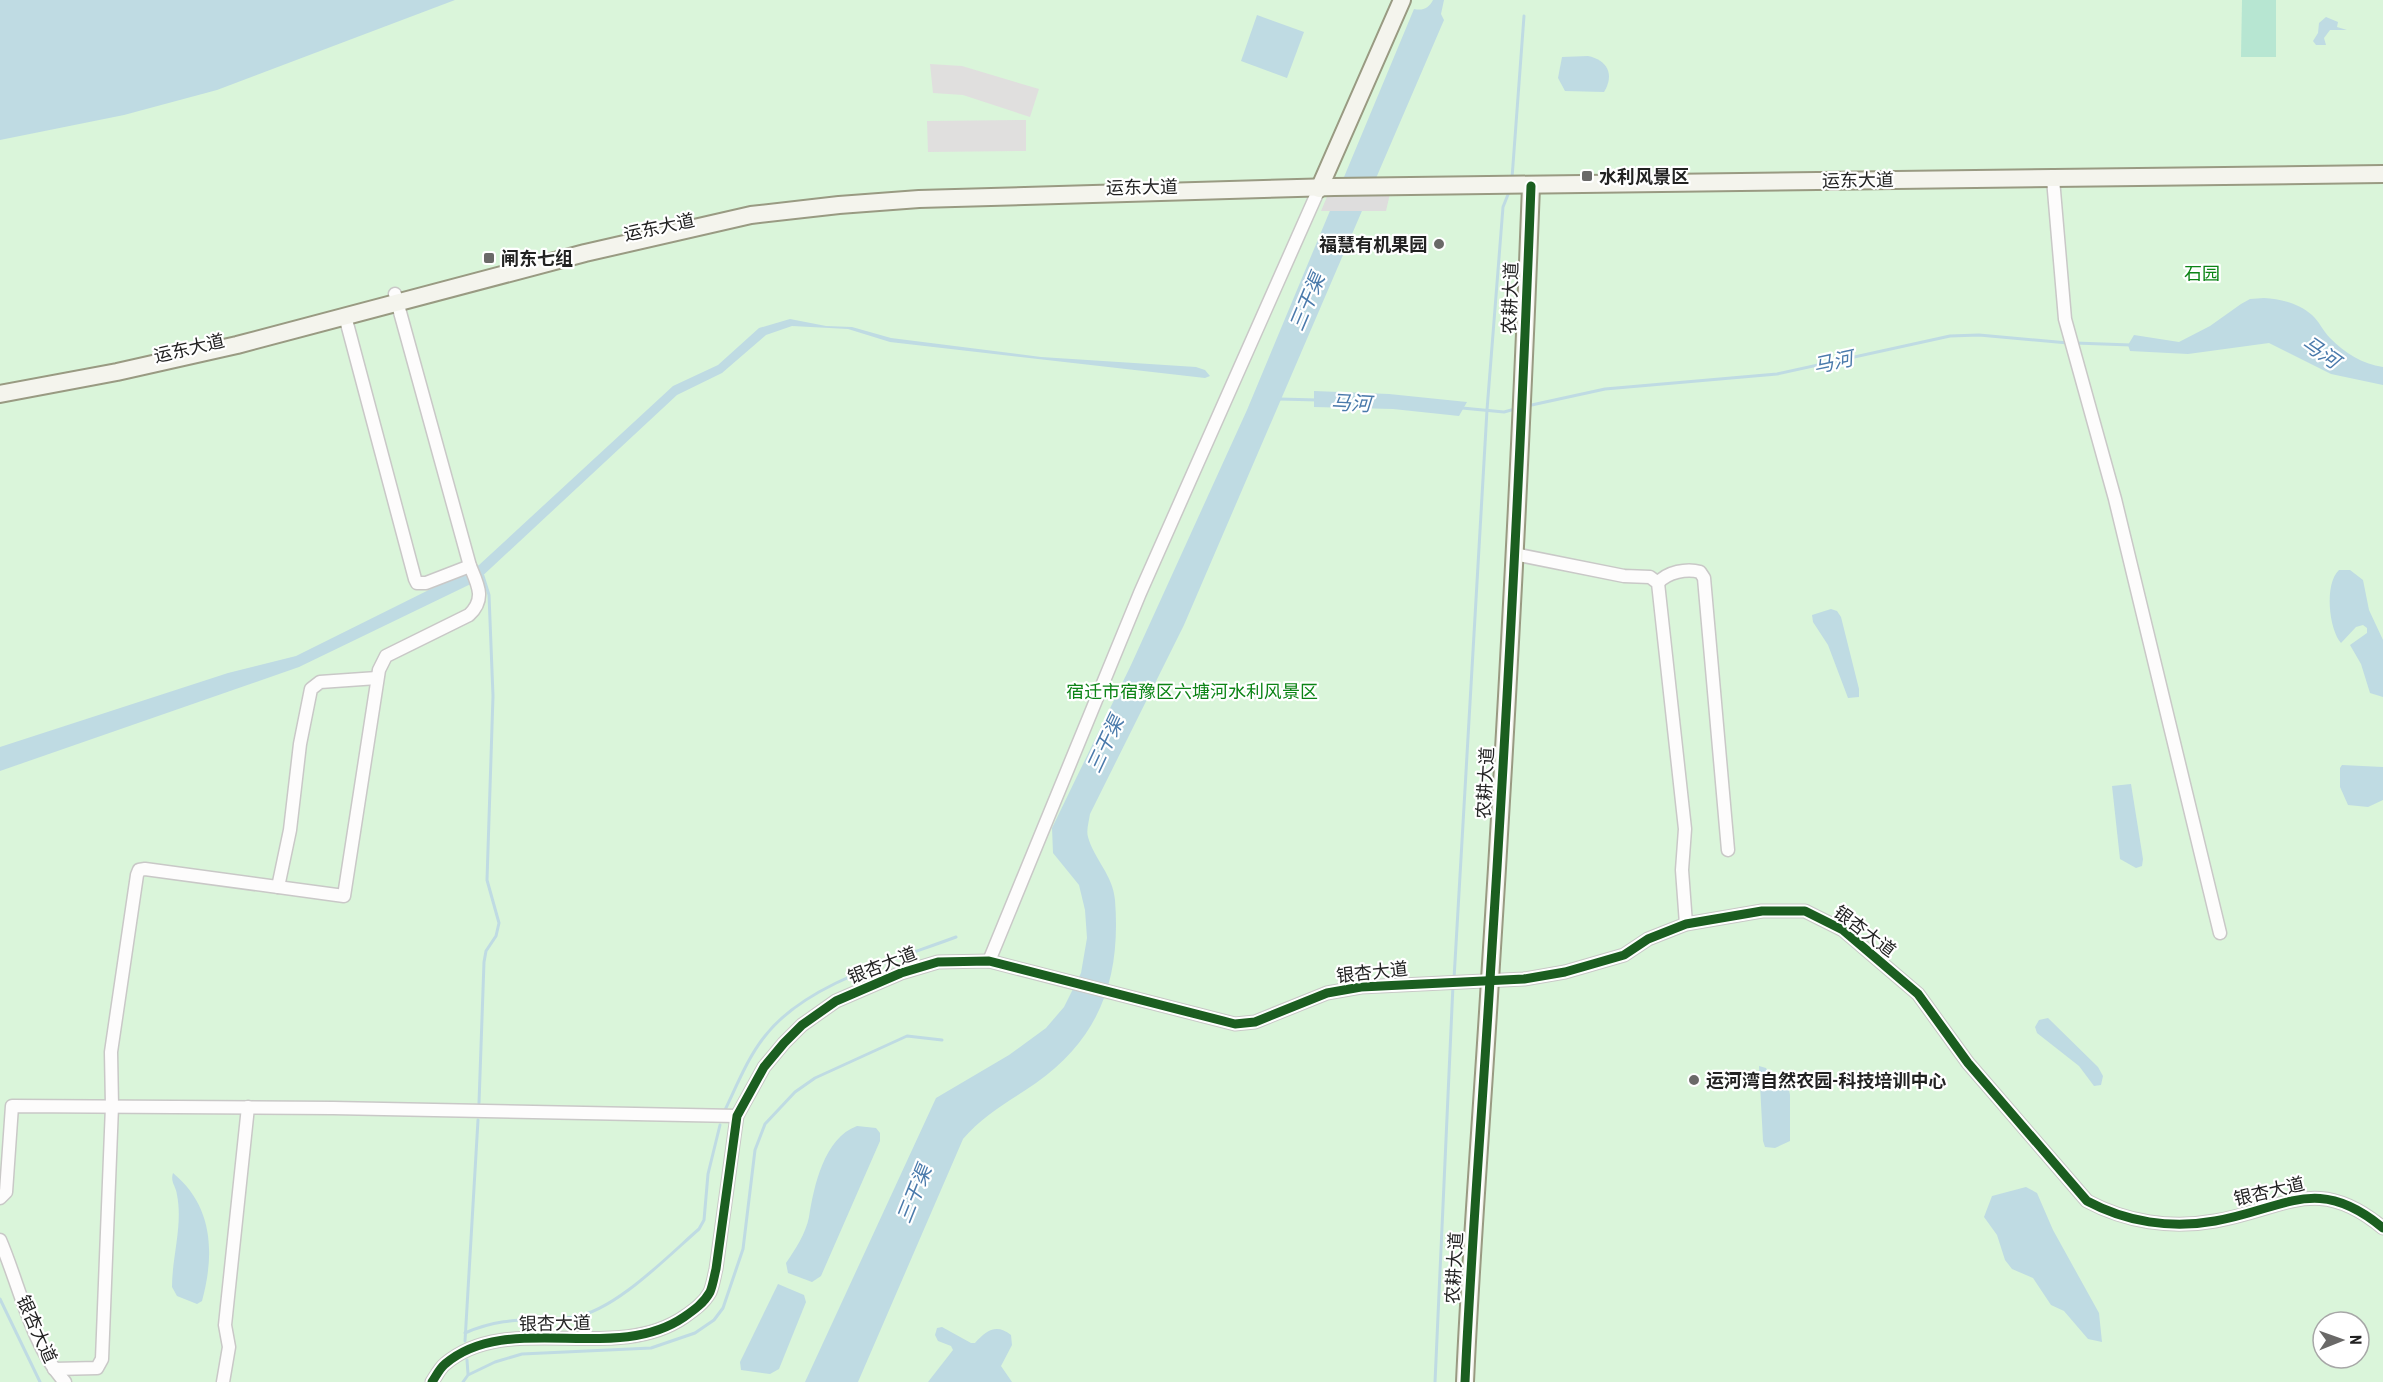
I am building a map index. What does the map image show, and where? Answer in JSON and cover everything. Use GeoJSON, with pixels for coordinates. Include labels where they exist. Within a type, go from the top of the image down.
{"type":"FeatureCollection","features":[{"type":"Feature","properties":{"kind":"main road"},"geometry":{"type":"LineString","coordinates":[[1325,186],[1402,0]]}},
{"type":"Feature","properties":{"kind":"main road","name":"运东大道"},"geometry":{"type":"LineString","coordinates":[[0,384],[116,365],[213,343],[396,298],[592,241],[745,208],[834,196],[928,191],[1531,186],[1935,178],[2053,179],[2383,174]]}},
{"type":"Feature","properties":{"kind":"main road","name":"农耕大道"},"geometry":{"type":"LineString","coordinates":[[1465,1382],[1521,433],[1531,186]]}},
{"type":"Feature","properties":{"kind":"main road","name":"运东大道"},"geometry":{"type":"LineString","coordinates":[[0,394],[117,372],[345,316],[396,298]]}},
{"type":"Feature","properties":{"kind":"street"},"geometry":{"type":"LineString","coordinates":[[2053,179],[2065,319],[2115,499],[2220,933]]}},
{"type":"Feature","properties":{"kind":"street"},"geometry":{"type":"LineString","coordinates":[[988,961],[1140,593],[1325,186]]}},
{"type":"Feature","properties":{"kind":"street"},"geometry":{"type":"LineString","coordinates":[[54,1369],[97,1368],[102,1359],[112,1106],[111,1052],[135,882],[139,870],[345,896],[377,678],[386,656],[469,615],[477,607],[480,590],[470,566],[396,298]]}},
{"type":"Feature","properties":{"kind":"street"},"geometry":{"type":"LineString","coordinates":[[345,316],[415,579],[422,584],[470,566]]}},
{"type":"Feature","properties":{"kind":"street"},"geometry":{"type":"LineString","coordinates":[[1514,554],[1623,576],[1650,577],[1658,583]]}},
{"type":"Feature","properties":{"kind":"street"},"geometry":{"type":"LineString","coordinates":[[1686,924],[1682,870],[1685,829],[1658,583],[1663,577],[1691,570],[1700,572],[1704,578],[1728,850]]}},
{"type":"Feature","properties":{"kind":"street"},"geometry":{"type":"LineString","coordinates":[[278,887],[290,830],[300,744],[311,689],[320,682],[377,678]]}},
{"type":"Feature","properties":{"kind":"street","name":"银杏大道"},"geometry":{"type":"LineString","coordinates":[[432,1382],[444,1364],[464,1351],[498,1342],[538,1338],[576,1340],[635,1337],[663,1330],[694,1310],[710,1292],[716,1269],[737,1116],[764,1067],[784,1042],[836,1001],[901,973],[938,962],[988,961],[1070,984],[1235,1024],[1259,1020],[1327,993],[1361,987],[1524,979],[1564,972],[1624,955],[1647,939],[1686,924],[1762,911],[1805,911],[1843,930],[1918,993],[1968,1063],[2087,1201],[2112,1214],[2181,1225],[2217,1221],[2293,1200],[2325,1198],[2358,1209],[2383,1228]]}},
{"type":"Feature","properties":{"kind":"street"},"geometry":{"type":"LineString","coordinates":[[0,1198],[6,1192],[12,1106],[248,1107],[737,1116]]}},
{"type":"Feature","properties":{"kind":"street"},"geometry":{"type":"LineString","coordinates":[[223,1382],[229,1347],[225,1324],[248,1107]]}},
{"type":"Feature","properties":{"kind":"street","name":"银杏大道"},"geometry":{"type":"LineString","coordinates":[[0,1240],[34,1329],[54,1369],[65,1382]]}},
{"type":"Feature","properties":{"kind":"green space","name":"宿迁市宿豫区六塘河水利风景区"},"geometry":{"type":"Polygon","coordinates":[[[0,0],[2383,0],[2383,1382],[0,1382],[0,0]]]}},
{"type":"Feature","properties":{"kind":"green space"},"geometry":{"type":"Polygon","coordinates":[[[2242,0],[2276,0],[2276,57],[2241,57],[2242,0]]]}},
{"type":"Feature","properties":{"kind":"shaded area"},"geometry":{"type":"Polygon","coordinates":[[[930,64],[962,66],[1039,89],[1030,117],[963,95],[933,93],[930,64]]]}},
{"type":"Feature","properties":{"kind":"shaded area"},"geometry":{"type":"Polygon","coordinates":[[[1026,120],[1026,151],[928,152],[927,121],[1026,120]]]}},
{"type":"Feature","properties":{"kind":"water"},"geometry":{"type":"Polygon","coordinates":[[[0,0],[455,0],[217,90],[124,115],[0,140],[0,0]]]}},
{"type":"Feature","properties":{"kind":"water","name":"三干渠"},"geometry":{"type":"Polygon","coordinates":[[[1433,0],[1444,0],[1441,14],[1444,20],[1184,625],[1090,814],[1088,837],[1111,883],[1115,900],[1114,955],[1110,980],[1102,1003],[1077,1046],[1058,1065],[1036,1083],[988,1115],[963,1139],[858,1382],[805,1382],[936,1098],[1009,1055],[1046,1028],[1064,1007],[1081,973],[1087,938],[1085,910],[1079,885],[1053,853],[1052,828],[1131,665],[1247,410],[1414,9],[1425,8],[1433,0]]]}},
{"type":"Feature","properties":{"kind":"water"},"geometry":{"type":"Polygon","coordinates":[[[1257,15],[1304,32],[1287,78],[1241,61],[1257,15]]]}},
{"type":"Feature","properties":{"kind":"water"},"geometry":{"type":"Polygon","coordinates":[[[2326,17],[2338,22],[2337,27],[2347,30],[2330,30],[2324,38],[2326,45],[2316,45],[2313,41],[2318,33],[2319,23],[2326,17]]]}},
{"type":"Feature","properties":{"kind":"water"},"geometry":{"type":"Polygon","coordinates":[[[1588,56],[1600,61],[1607,69],[1609,79],[1604,92],[1565,91],[1558,78],[1562,57],[1588,56]]]}},
{"type":"Feature","properties":{"kind":"water"},"geometry":{"type":"Polygon","coordinates":[[[2264,298],[2289,302],[2307,311],[2330,338],[2354,357],[2383,367],[2383,385],[2331,374],[2269,343],[2188,354],[2130,351],[2128,345],[2134,335],[2179,342],[2210,326],[2250,299],[2264,298]]]}},
{"type":"Feature","properties":{"kind":"water"},"geometry":{"type":"Polygon","coordinates":[[[790,319],[826,326],[852,327],[891,338],[1041,357],[1196,367],[1205,370],[1210,376],[1205,378],[890,342],[848,329],[792,326],[766,335],[722,373],[677,395],[477,581],[299,667],[0,771],[0,747],[228,673],[296,656],[479,565],[673,386],[718,365],[759,328],[790,319]]]}},
{"type":"Feature","properties":{"kind":"water"},"geometry":{"type":"Polygon","coordinates":[[[1314,391],[1389,394],[1467,402],[1459,416],[1393,409],[1314,407],[1314,391]]]}},
{"type":"Feature","properties":{"kind":"water"},"geometry":{"type":"Polygon","coordinates":[[[2339,570],[2350,570],[2363,580],[2369,610],[2383,640],[2383,697],[2370,693],[2361,664],[2350,645],[2367,633],[2367,628],[2363,625],[2356,627],[2341,643],[2334,628],[2330,596],[2331,585],[2339,570]]]}},
{"type":"Feature","properties":{"kind":"water"},"geometry":{"type":"Polygon","coordinates":[[[1831,609],[1837,611],[1841,617],[1859,697],[1848,698],[1828,645],[1813,622],[1812,615],[1831,609]]]}},
{"type":"Feature","properties":{"kind":"water"},"geometry":{"type":"Polygon","coordinates":[[[2342,765],[2383,767],[2383,800],[2368,807],[2348,805],[2340,787],[2342,765]]]}},
{"type":"Feature","properties":{"kind":"water"},"geometry":{"type":"Polygon","coordinates":[[[2131,784],[2143,859],[2142,866],[2136,868],[2120,859],[2112,786],[2131,784]]]}},
{"type":"Feature","properties":{"kind":"water"},"geometry":{"type":"Polygon","coordinates":[[[2048,1018],[2098,1067],[2103,1076],[2101,1085],[2094,1086],[2079,1066],[2037,1033],[2035,1027],[2039,1020],[2048,1018]]]}},
{"type":"Feature","properties":{"kind":"water"},"geometry":{"type":"Polygon","coordinates":[[[1759,1066],[1766,1068],[1774,1082],[1789,1090],[1790,1095],[1790,1141],[1775,1148],[1765,1147],[1763,1141],[1759,1066]]]}},
{"type":"Feature","properties":{"kind":"water"},"geometry":{"type":"Polygon","coordinates":[[[857,1126],[876,1128],[880,1133],[880,1141],[821,1276],[812,1282],[788,1273],[786,1263],[805,1229],[822,1164],[836,1141],[857,1126]]]}},
{"type":"Feature","properties":{"kind":"water"},"geometry":{"type":"Polygon","coordinates":[[[173,1173],[196,1200],[207,1231],[209,1265],[202,1301],[197,1304],[177,1296],[172,1287],[179,1218],[173,1173]]]}},
{"type":"Feature","properties":{"kind":"water"},"geometry":{"type":"Polygon","coordinates":[[[2026,1187],[2037,1193],[2053,1230],[2099,1313],[2102,1342],[2088,1339],[2064,1311],[2051,1305],[2033,1278],[2012,1269],[2005,1260],[1997,1235],[1984,1217],[1992,1196],[2026,1187]]]}},
{"type":"Feature","properties":{"kind":"water"},"geometry":{"type":"Polygon","coordinates":[[[778,1284],[804,1295],[806,1302],[779,1369],[770,1374],[741,1370],[740,1362],[778,1284]]]}},
{"type":"Feature","properties":{"kind":"water"},"geometry":{"type":"Polygon","coordinates":[[[942,1327],[971,1343],[975,1343],[992,1330],[1006,1331],[1011,1335],[1012,1345],[1001,1366],[1012,1382],[928,1382],[953,1350],[951,1346],[938,1341],[935,1335],[937,1328],[942,1327]]]}},
{"type":"Feature","properties":{"kind":"pier"},"geometry":{"type":"Polygon","coordinates":[[[1332,185],[1392,185],[1386,211],[1321,211],[1332,185]]]}},
{"type":"Feature","properties":{"kind":"waterway"},"geometry":{"type":"LineString","coordinates":[[1512,178],[1524,16]]}},
{"type":"Feature","properties":{"kind":"waterway"},"geometry":{"type":"LineString","coordinates":[[1454,979],[1487,410],[1503,207],[1509,192]]}},
{"type":"Feature","properties":{"kind":"waterway","name":"马河"},"geometry":{"type":"LineString","coordinates":[[1527,406],[1605,389],[1777,374],[1950,336],[1979,335],[2068,343]]}},
{"type":"Feature","properties":{"kind":"waterway","name":"马河"},"geometry":{"type":"LineString","coordinates":[[2075,343],[2131,345]]}},
{"type":"Feature","properties":{"kind":"waterway","name":"马河"},"geometry":{"type":"LineString","coordinates":[[1279,399],[1318,400]]}},
{"type":"Feature","properties":{"kind":"waterway","name":"马河"},"geometry":{"type":"LineString","coordinates":[[1462,408],[1504,412],[1515,409]]}},
{"type":"Feature","properties":{"kind":"waterway"},"geometry":{"type":"LineString","coordinates":[[479,1103],[484,962],[486,951],[496,936],[499,923],[487,880],[493,696],[489,595],[483,576]]}},
{"type":"Feature","properties":{"kind":"waterway"},"geometry":{"type":"LineString","coordinates":[[725,1110],[753,1053],[782,1017],[827,987],[853,975],[956,937]]}},
{"type":"Feature","properties":{"kind":"waterway"},"geometry":{"type":"LineString","coordinates":[[1435,1382],[1453,985]]}},
{"type":"Feature","properties":{"kind":"waterway"},"geometry":{"type":"LineString","coordinates":[[463,1382],[468,1375],[495,1362],[522,1354],[651,1348],[695,1333],[714,1320],[723,1308],[743,1249],[755,1150],[765,1124],[795,1092],[815,1078],[907,1036],[942,1040]]}},
{"type":"Feature","properties":{"kind":"waterway"},"geometry":{"type":"LineString","coordinates":[[465,1341],[478,1120]]}},
{"type":"Feature","properties":{"kind":"waterway"},"geometry":{"type":"LineString","coordinates":[[465,1333],[507,1321],[574,1317],[590,1313],[606,1305],[640,1281],[699,1229],[704,1220],[708,1174],[720,1125]]}},
{"type":"Feature","properties":{"kind":"waterway"},"geometry":{"type":"LineString","coordinates":[[0,1299],[40,1382]]}},
{"type":"Feature","properties":{"kind":"waterway"},"geometry":{"type":"LineString","coordinates":[[467,1360],[468,1374]]}},
{"type":"Feature","properties":{"kind":"cycle path"},"geometry":{"type":"LineString","coordinates":[[1465,1382],[1508,682],[1531,186]]}},
{"type":"Feature","properties":{"kind":"cycle path"},"geometry":{"type":"LineString","coordinates":[[432,1382],[445,1364],[470,1348],[499,1341],[530,1338],[626,1337],[656,1331],[695,1309],[705,1300],[713,1284],[737,1116],[764,1067],[802,1025],[836,1001],[901,973],[938,962],[989,961],[1235,1024],[1255,1022],[1327,993],[1361,987],[1524,979],[1565,972],[1624,955],[1648,939],[1686,924],[1762,911],[1805,911],[1843,930],[1918,994],[1968,1063],[2087,1201],[2133,1219],[2182,1224],[2215,1221],[2300,1199],[2319,1198],[2339,1202],[2360,1211],[2383,1228]]}},
{"type":"Feature","properties":{"kind":"place","name":"水利风景区"},"geometry":{"type":"Point","coordinates":[1587,176]}},
{"type":"Feature","properties":{"kind":"place","name":"福慧有机果园"},"geometry":{"type":"Point","coordinates":[1439,244]}},
{"type":"Feature","properties":{"kind":"place","name":"闸东七组"},"geometry":{"type":"Point","coordinates":[489,258]}},
{"type":"Feature","properties":{"kind":"place","name":"运河湾自然农园-科技培训中心"},"geometry":{"type":"Point","coordinates":[1694,1080]}},
{"type":"Feature","properties":{"kind":"park label","name":"石园"},"geometry":{"type":"Point","coordinates":[2202,273]}}]}
